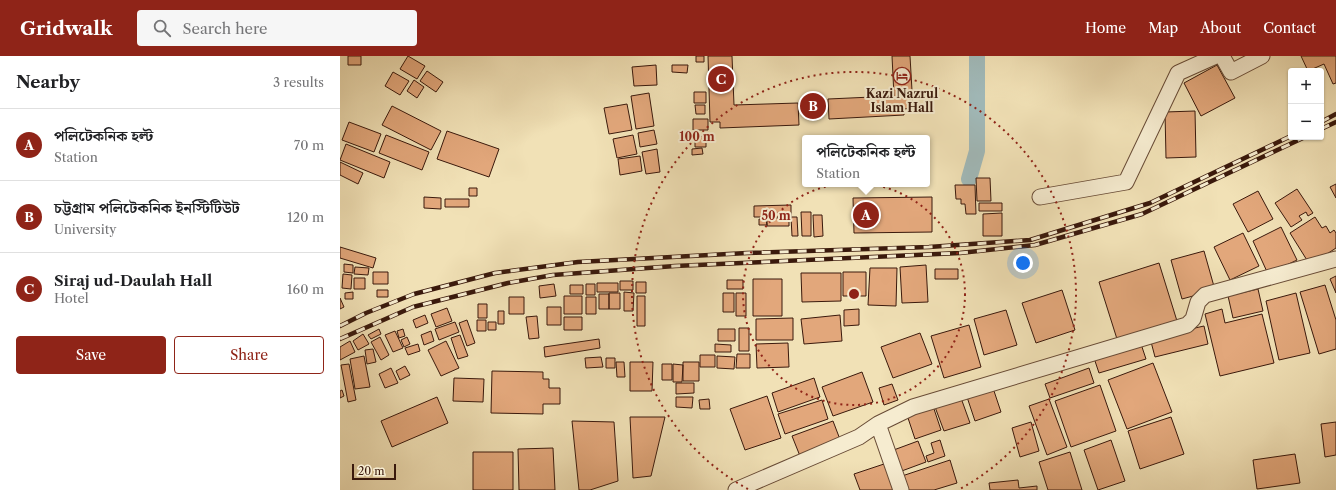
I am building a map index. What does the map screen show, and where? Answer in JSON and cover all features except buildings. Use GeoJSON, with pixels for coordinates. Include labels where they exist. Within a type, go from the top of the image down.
{"type":"FeatureCollection","features":[{"type":"Feature","properties":{"kind":"street"},"geometry":{"type":"LineString","coordinates":[[1040,197],[1126,182],[1178,73],[1216,56]]}},
{"type":"Feature","properties":{"kind":"street"},"geometry":{"type":"LineString","coordinates":[[1222,56],[1231,72],[1262,56]]}},
{"type":"Feature","properties":{"kind":"street"},"geometry":{"type":"LineString","coordinates":[[736,490],[859,437],[878,424],[913,407],[1187,325],[1193,319],[1198,302],[1205,296],[1336,259]]}},
{"type":"Feature","properties":{"kind":"street"},"geometry":{"type":"LineString","coordinates":[[878,424],[901,490]]}},
{"type":"Feature","properties":{"kind":"waterway"},"geometry":{"type":"LineString","coordinates":[[969,179],[977,151],[977,56]]}},
{"type":"Feature","properties":{"kind":"railway"},"geometry":{"type":"LineString","coordinates":[[1324,120],[1336,114]]}},
{"type":"Feature","properties":{"kind":"railway"},"geometry":{"type":"LineString","coordinates":[[1324,128],[1336,122]]}},
{"type":"Feature","properties":{"kind":"railway"},"geometry":{"type":"LineString","coordinates":[[340,326],[366,313],[414,294],[495,273],[578,262],[747,253],[929,247],[1030,240],[1150,203],[1288,137]]}},
{"type":"Feature","properties":{"kind":"railway"},"geometry":{"type":"LineString","coordinates":[[340,339],[413,307],[508,283],[553,275],[675,266],[960,253],[1035,245],[1142,214],[1299,140]]}},
{"type":"Feature","properties":{"kind":"place","name":"Kazi Nazrul Islam Hall"},"geometry":{"type":"Point","coordinates":[902,76]}},
{"type":"Feature","properties":{"kind":"place","name":"Siraj ud-Daulah Hall"},"geometry":{"type":"Point","coordinates":[721,79]}},
{"type":"Feature","properties":{"kind":"place","name":"চট্টগ্রাম পলিটেকনিক ইনস্টিটিউট"},"geometry":{"type":"Point","coordinates":[813,106]}},
{"type":"Feature","properties":{"kind":"place","name":"পলিটেকনিক হল্ট"},"geometry":{"type":"Point","coordinates":[866,215]}}]}
